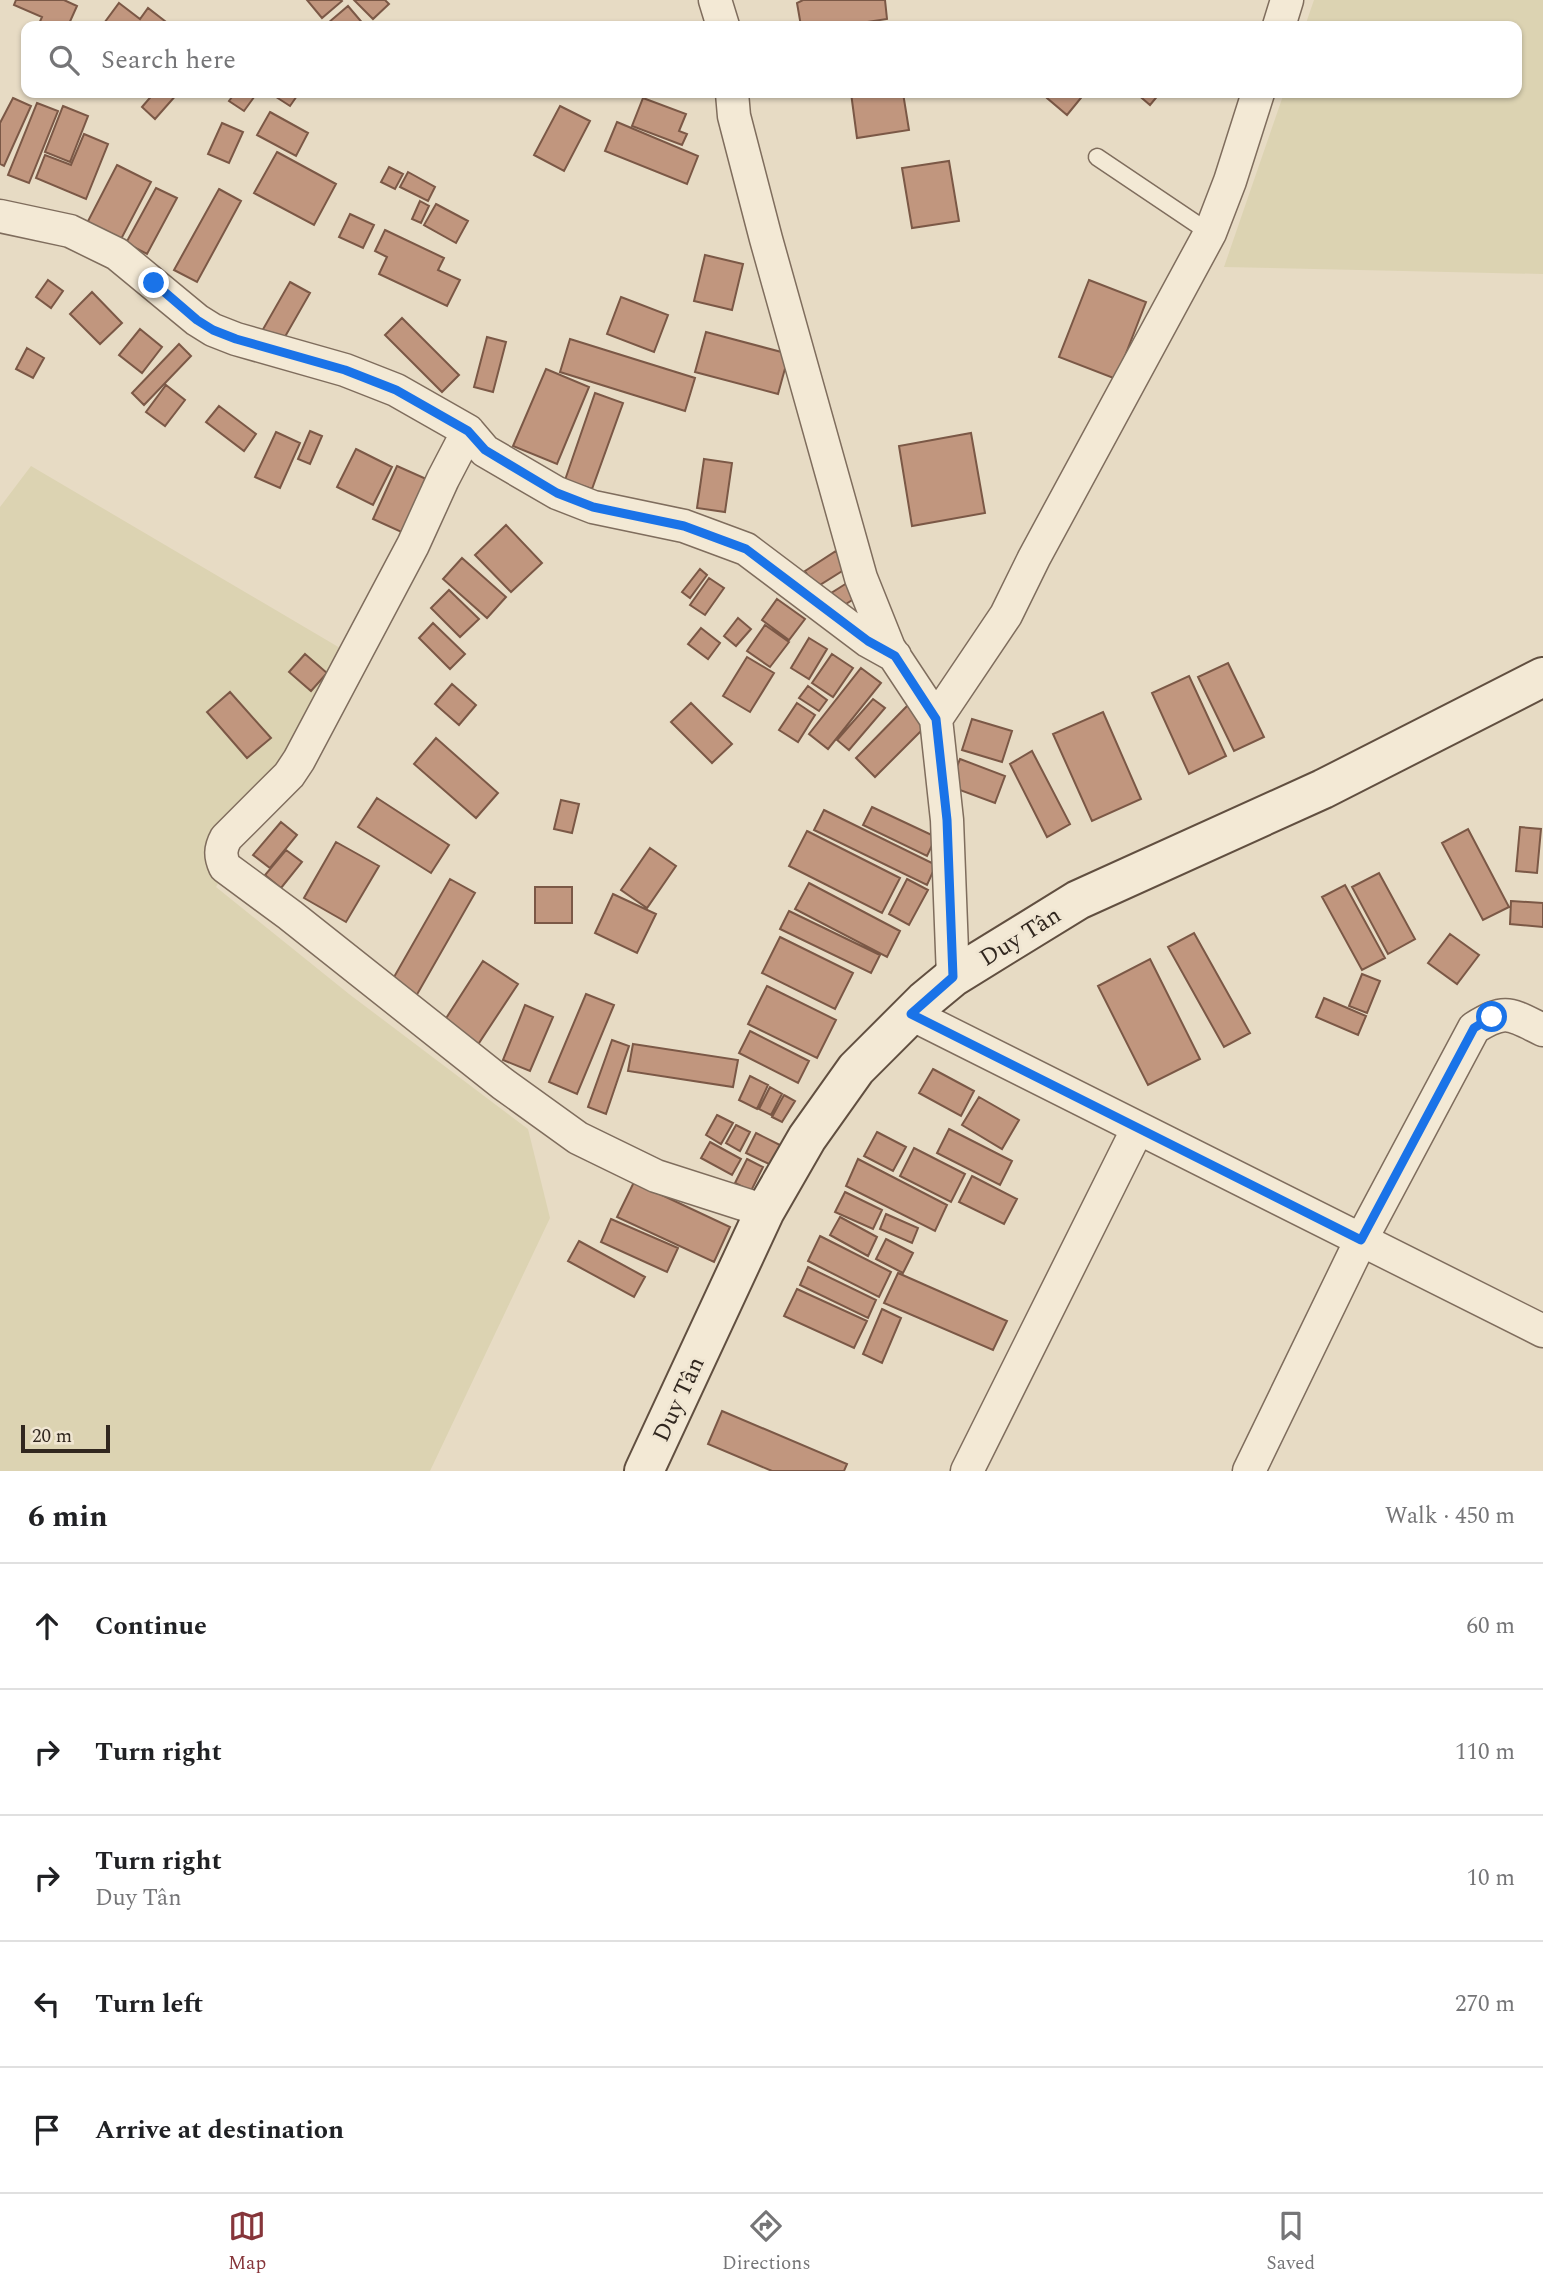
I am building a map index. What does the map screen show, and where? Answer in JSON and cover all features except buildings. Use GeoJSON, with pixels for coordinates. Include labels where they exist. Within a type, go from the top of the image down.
{"type":"FeatureCollection","features":[{"type":"Feature","properties":{"kind":"street"},"geometry":{"type":"LineString","coordinates":[[715,0],[721,21]]}},
{"type":"Feature","properties":{"kind":"street"},"geometry":{"type":"LineString","coordinates":[[1281,21],[1287,0]]}},
{"type":"Feature","properties":{"kind":"street"},"geometry":{"type":"LineString","coordinates":[[732,98],[734,116],[766,239],[861,578],[884,637],[936,719],[947,820],[953,977]]}},
{"type":"Feature","properties":{"kind":"street"},"geometry":{"type":"LineString","coordinates":[[936,719],[1006,615],[1034,558],[1210,233],[1256,98]]}},
{"type":"Feature","properties":{"kind":"street"},"geometry":{"type":"LineString","coordinates":[[0,216],[70,231],[117,254],[213,330],[358,375],[396,390],[468,431],[485,450],[557,493],[593,507],[684,526],[746,549],[868,641],[895,656]]}},
{"type":"Feature","properties":{"kind":"street"},"geometry":{"type":"LineString","coordinates":[[468,431],[413,545],[299,760],[289,775],[226,838],[221,848],[221,860],[225,867],[290,915],[502,1084],[578,1138],[656,1176],[765,1211]]}},
{"type":"Feature","properties":{"kind":"street","name":"Duy Tân"},"geometry":{"type":"LineString","coordinates":[[643,1471],[765,1211],[807,1138],[856,1069],[953,977],[1078,900],[1323,789],[1538,687]]}},
{"type":"Feature","properties":{"kind":"street"},"geometry":{"type":"LineString","coordinates":[[911,1014],[1543,1331]]}},
{"type":"Feature","properties":{"kind":"street"},"geometry":{"type":"LineString","coordinates":[[1249,1471],[1361,1240],[1474,1028],[1492,1017],[1511,1014],[1543,1030]]}},
{"type":"Feature","properties":{"kind":"street"},"geometry":{"type":"LineString","coordinates":[[967,1471],[1138,1128]]}},
{"type":"Feature","properties":{"kind":"lane"},"geometry":{"type":"LineString","coordinates":[[1097,157],[1210,233]]}},
{"type":"Feature","properties":{"kind":"shaded area"},"geometry":{"type":"Polygon","coordinates":[[[1314,0],[1543,0],[1543,274],[1224,267],[1282,98],[1522,98],[1522,21],[1307,21],[1314,0]]]}},
{"type":"Feature","properties":{"kind":"shaded area"},"geometry":{"type":"Polygon","coordinates":[[[31,466],[357,658],[216,887],[349,994],[528,1129],[550,1218],[430,1471],[0,1471],[0,507],[31,466]]]}},
{"type":"Feature","properties":{"kind":"route"},"geometry":{"type":"LineString","coordinates":[[154,283],[197,320],[213,330],[345,370],[396,390],[468,431],[485,450],[557,493],[593,507],[684,526],[746,549],[868,641],[895,656],[936,719],[947,820],[953,977],[911,1014],[1361,1240],[1474,1028],[1492,1017]]}}]}
